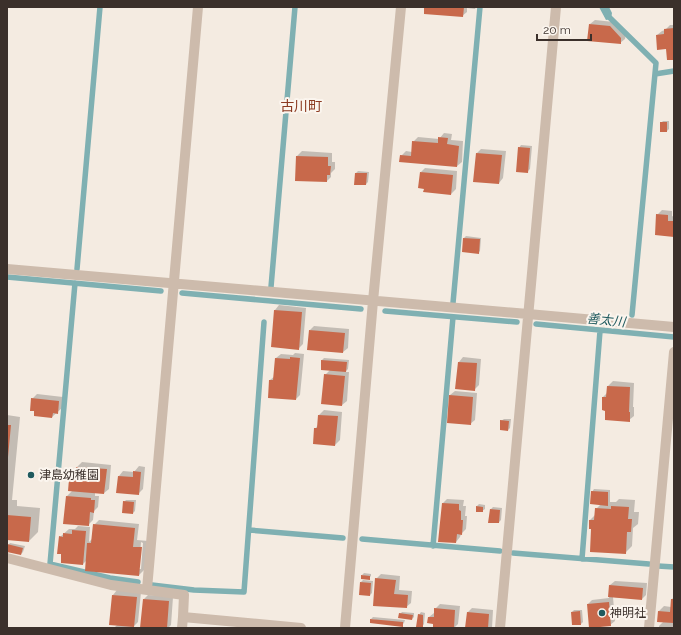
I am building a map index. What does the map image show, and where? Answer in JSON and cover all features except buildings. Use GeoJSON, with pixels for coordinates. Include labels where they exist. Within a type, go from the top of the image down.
{"type":"FeatureCollection","features":[{"type":"Feature","properties":{"kind":"street"},"geometry":{"type":"LineString","coordinates":[[147,589],[198,7]]}},
{"type":"Feature","properties":{"kind":"street"},"geometry":{"type":"LineString","coordinates":[[345,628],[373,301],[401,7]]}},
{"type":"Feature","properties":{"kind":"street"},"geometry":{"type":"LineString","coordinates":[[500,628],[556,7]]}},
{"type":"Feature","properties":{"kind":"street"},"geometry":{"type":"LineString","coordinates":[[7,269],[674,327]]}},
{"type":"Feature","properties":{"kind":"street"},"geometry":{"type":"LineString","coordinates":[[649,628],[674,352]]}},
{"type":"Feature","properties":{"kind":"street"},"geometry":{"type":"LineString","coordinates":[[7,562],[7,558],[111,585],[184,595],[182,628]]}},
{"type":"Feature","properties":{"kind":"street"},"geometry":{"type":"LineString","coordinates":[[183,618],[301,628]]}},
{"type":"Feature","properties":{"kind":"water"},"geometry":{"type":"Polygon","coordinates":[[[599,7],[609,7],[612,13],[611,19],[606,20],[599,7]]]}},
{"type":"Feature","properties":{"kind":"waterway"},"geometry":{"type":"LineString","coordinates":[[77,269],[100,7]]}},
{"type":"Feature","properties":{"kind":"waterway"},"geometry":{"type":"LineString","coordinates":[[271,287],[295,7]]}},
{"type":"Feature","properties":{"kind":"waterway"},"geometry":{"type":"LineString","coordinates":[[453,303],[480,7]]}},
{"type":"Feature","properties":{"kind":"waterway"},"geometry":{"type":"LineString","coordinates":[[603,7],[607,15],[656,63],[632,315]]}},
{"type":"Feature","properties":{"kind":"waterway"},"geometry":{"type":"LineString","coordinates":[[655,74],[674,71]]}},
{"type":"Feature","properties":{"kind":"waterway"},"geometry":{"type":"LineString","coordinates":[[7,277],[161,291]]}},
{"type":"Feature","properties":{"kind":"waterway"},"geometry":{"type":"LineString","coordinates":[[75,283],[50,564],[110,578],[138,582]]}},
{"type":"Feature","properties":{"kind":"waterway"},"geometry":{"type":"LineString","coordinates":[[182,293],[361,309]]}},
{"type":"Feature","properties":{"kind":"waterway"},"geometry":{"type":"LineString","coordinates":[[385,311],[517,322]]}},
{"type":"Feature","properties":{"kind":"waterway"},"geometry":{"type":"LineString","coordinates":[[433,546],[453,317]]}},
{"type":"Feature","properties":{"kind":"waterway"},"geometry":{"type":"LineString","coordinates":[[152,585],[194,590],[244,592],[264,322]]}},
{"type":"Feature","properties":{"kind":"waterway","name":"善太川"},"geometry":{"type":"LineString","coordinates":[[536,324],[674,337]]}},
{"type":"Feature","properties":{"kind":"waterway"},"geometry":{"type":"LineString","coordinates":[[582,559],[600,331]]}},
{"type":"Feature","properties":{"kind":"waterway"},"geometry":{"type":"LineString","coordinates":[[249,530],[343,538]]}},
{"type":"Feature","properties":{"kind":"waterway"},"geometry":{"type":"LineString","coordinates":[[362,539],[500,551]]}},
{"type":"Feature","properties":{"kind":"waterway"},"geometry":{"type":"LineString","coordinates":[[513,553],[649,564]]}},
{"type":"Feature","properties":{"kind":"waterway"},"geometry":{"type":"LineString","coordinates":[[658,566],[674,567]]}},
{"type":"Feature","properties":{"kind":"place","name":"津島幼稚園"},"geometry":{"type":"Point","coordinates":[31,475]}},
{"type":"Feature","properties":{"kind":"place","name":"神明社"},"geometry":{"type":"Point","coordinates":[602,613]}},
{"type":"Feature","properties":{"kind":"district","name":"古川町"},"geometry":{"type":"Point","coordinates":[301,106]}}]}
